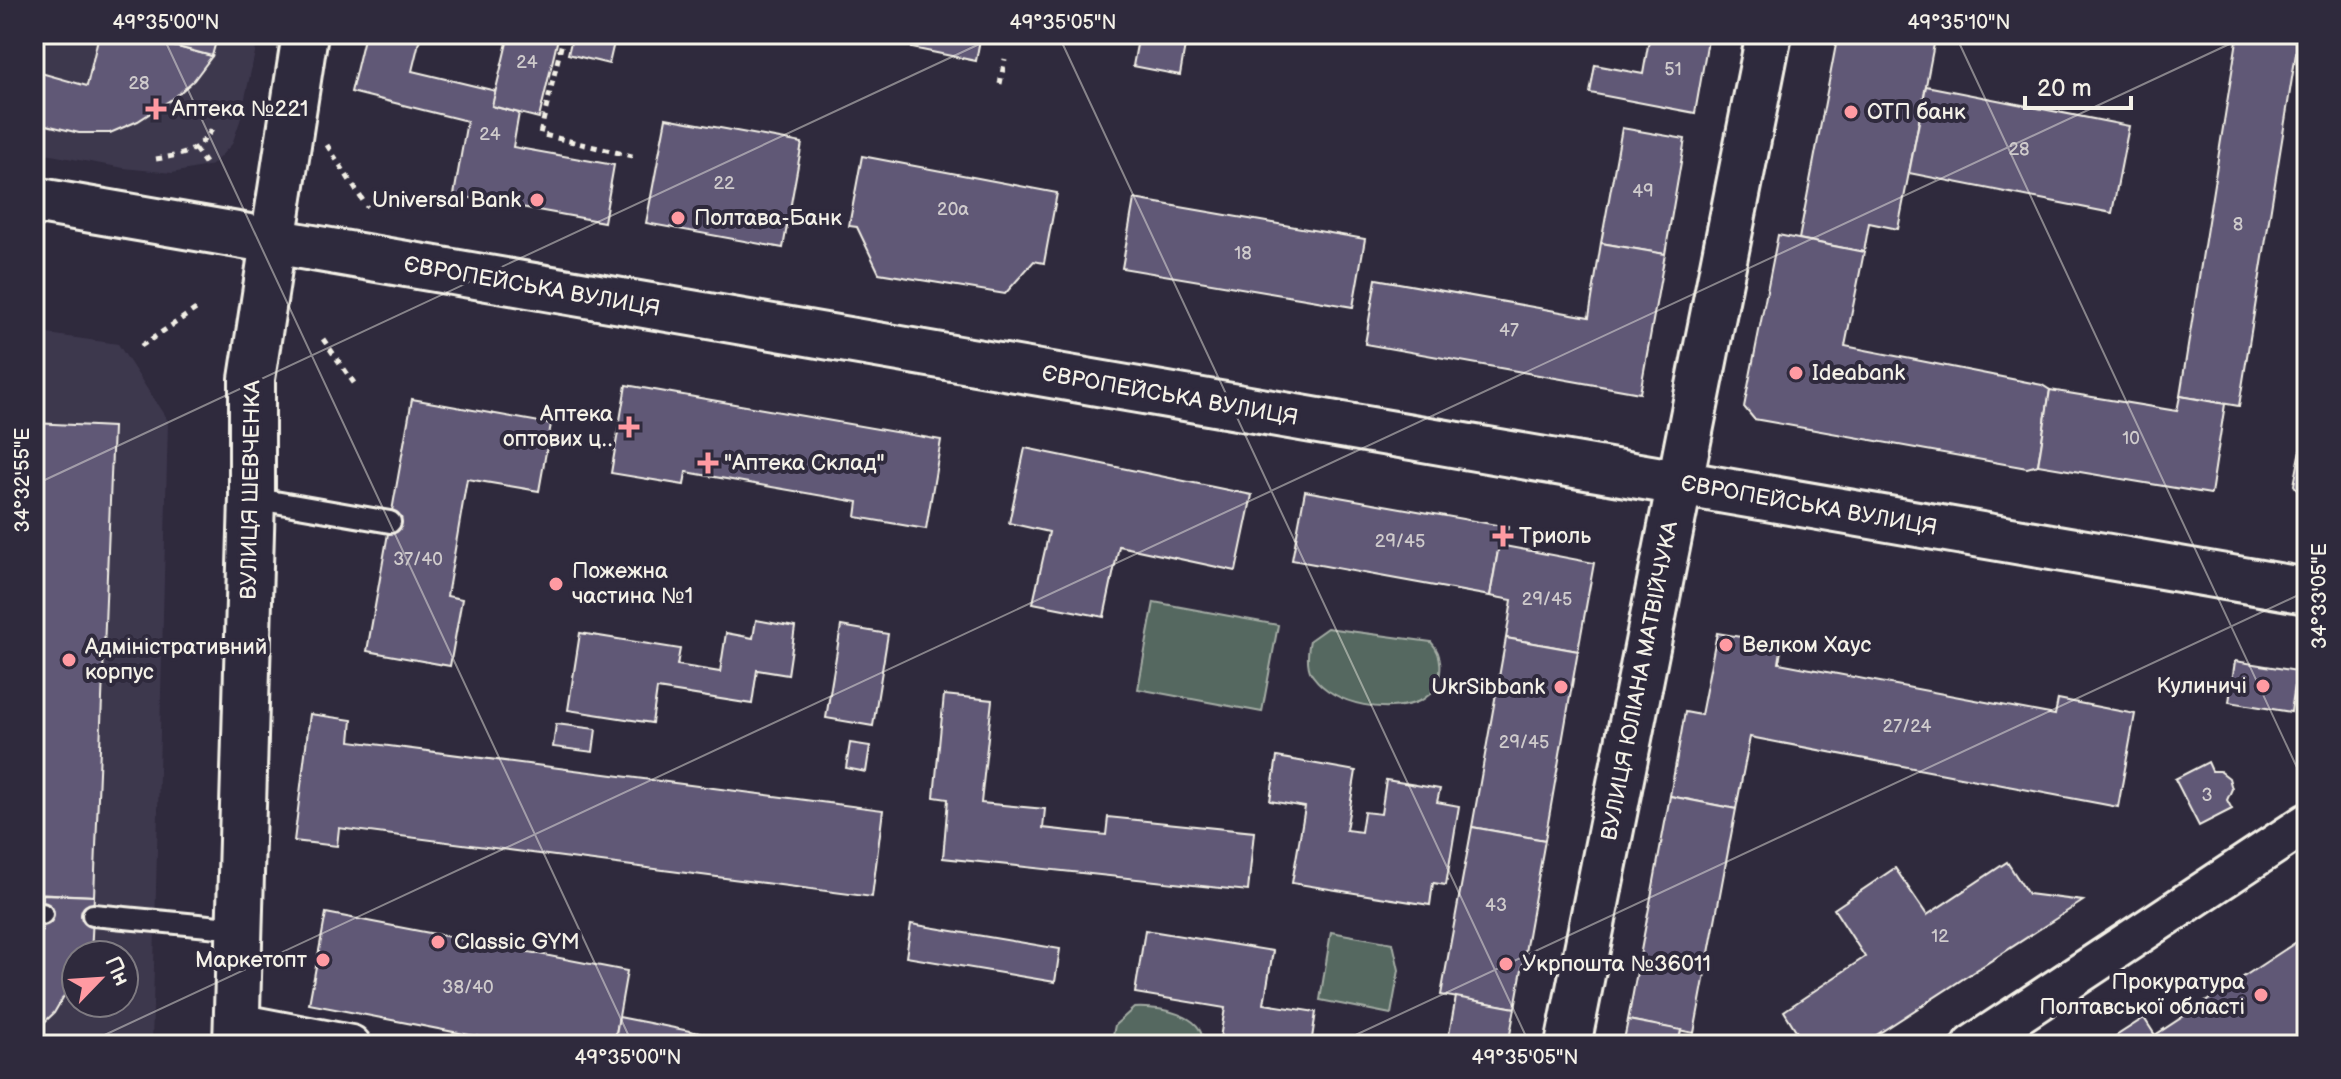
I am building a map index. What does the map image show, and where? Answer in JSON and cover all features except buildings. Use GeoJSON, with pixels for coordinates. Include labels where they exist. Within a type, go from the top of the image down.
{"type":"FeatureCollection","features":[{"type":"Feature","properties":{"kind":"main road","name":"ВУЛИЦЯ ШЕВЧЕНКА"},"geometry":{"type":"LineString","coordinates":[[236,1034],[252,498],[252,379],[305,34]]}},
{"type":"Feature","properties":{"kind":"main road","name":"ВУЛИЦЯ ЮЛІАНА МАТВІЙЧУКА"},"geometry":{"type":"LineString","coordinates":[[1568,1045],[1769,34]]}},
{"type":"Feature","properties":{"kind":"main road","name":"ЄВРОПЕЙСЬКА ВУЛИЦЯ"},"geometry":{"type":"LineString","coordinates":[[34,200],[2307,591]]}},
{"type":"Feature","properties":{"kind":"street"},"geometry":{"type":"LineString","coordinates":[[1972,1045],[2307,823]]}},
{"type":"Feature","properties":{"kind":"street"},"geometry":{"type":"LineString","coordinates":[[236,1034],[351,1045]]}},
{"type":"Feature","properties":{"kind":"lane"},"geometry":{"type":"LineString","coordinates":[[252,498],[390,522]]}},
{"type":"Feature","properties":{"kind":"lane"},"geometry":{"type":"LineString","coordinates":[[93,915],[240,929]]}},
{"type":"Feature","properties":{"kind":"path"},"geometry":{"type":"LineString","coordinates":[[564,34],[540,134],[636,157]]}},
{"type":"Feature","properties":{"kind":"path"},"geometry":{"type":"LineString","coordinates":[[1000,84],[1005,59]]}},
{"type":"Feature","properties":{"kind":"path"},"geometry":{"type":"LineString","coordinates":[[156,159],[186,154],[195,149],[215,125]]}},
{"type":"Feature","properties":{"kind":"path"},"geometry":{"type":"LineString","coordinates":[[195,149],[205,163]]}},
{"type":"Feature","properties":{"kind":"path"},"geometry":{"type":"LineString","coordinates":[[339,163],[367,207]]}},
{"type":"Feature","properties":{"kind":"path"},"geometry":{"type":"LineString","coordinates":[[141,346],[196,309]]}},
{"type":"Feature","properties":{"kind":"path"},"geometry":{"type":"LineString","coordinates":[[323,339],[354,383]]}},
{"type":"Feature","properties":{"kind":"shaded area"},"geometry":{"type":"Polygon","coordinates":[[[34,34],[259,34],[232,144],[212,165],[172,173],[34,152],[34,34]]]}},
{"type":"Feature","properties":{"kind":"shaded area"},"geometry":{"type":"Polygon","coordinates":[[[34,332],[118,344],[168,421],[152,1045],[34,1045],[34,332]]]}},
{"type":"Feature","properties":{"kind":"green space"},"geometry":{"type":"Polygon","coordinates":[[[1154,602],[1278,625],[1262,712],[1138,689],[1154,602]]]}},
{"type":"Feature","properties":{"kind":"green space"},"geometry":{"type":"Polygon","coordinates":[[[1327,628],[1431,642],[1440,659],[1437,689],[1422,700],[1395,707],[1364,705],[1335,695],[1313,676],[1308,664],[1310,640],[1327,628]]]}},
{"type":"Feature","properties":{"kind":"green space"},"geometry":{"type":"Polygon","coordinates":[[[1331,932],[1393,943],[1399,970],[1391,1014],[1320,1000],[1331,932]]]}},
{"type":"Feature","properties":{"kind":"green space"},"geometry":{"type":"Polygon","coordinates":[[[1134,1008],[1167,1011],[1188,1019],[1197,1026],[1202,1045],[1119,1045],[1112,1040],[1115,1025],[1134,1008]]]}},
{"type":"Feature","properties":{"kind":"place","name":"Аптека №221"},"geometry":{"type":"Point","coordinates":[156,109]}},
{"type":"Feature","properties":{"kind":"place","name":"ОТП банк"},"geometry":{"type":"Point","coordinates":[1851,112]}},
{"type":"Feature","properties":{"kind":"place","name":"Universal Bank"},"geometry":{"type":"Point","coordinates":[537,200]}},
{"type":"Feature","properties":{"kind":"place","name":"Полтава-Банк"},"geometry":{"type":"Point","coordinates":[678,218]}},
{"type":"Feature","properties":{"kind":"place","name":"Ideabank"},"geometry":{"type":"Point","coordinates":[1796,373]}},
{"type":"Feature","properties":{"kind":"place","name":"Аптека оптових ц‥"},"geometry":{"type":"Point","coordinates":[629,427]}},
{"type":"Feature","properties":{"kind":"place","name":"\"Аптека Склад\""},"geometry":{"type":"Point","coordinates":[708,463]}},
{"type":"Feature","properties":{"kind":"place","name":"Триоль"},"geometry":{"type":"Point","coordinates":[1503,536]}},
{"type":"Feature","properties":{"kind":"place","name":"Пожежна частина №1"},"geometry":{"type":"Point","coordinates":[556,584]}},
{"type":"Feature","properties":{"kind":"place","name":"Велком Хаус"},"geometry":{"type":"Point","coordinates":[1726,645]}},
{"type":"Feature","properties":{"kind":"place","name":"Адміністративний корпус"},"geometry":{"type":"Point","coordinates":[69,660]}},
{"type":"Feature","properties":{"kind":"place","name":"Кулиничі"},"geometry":{"type":"Point","coordinates":[2263,686]}},
{"type":"Feature","properties":{"kind":"place","name":"UkrSibbank"},"geometry":{"type":"Point","coordinates":[1561,687]}},
{"type":"Feature","properties":{"kind":"place","name":"Classic GYM"},"geometry":{"type":"Point","coordinates":[438,942]}},
{"type":"Feature","properties":{"kind":"place","name":"Маркетопт"},"geometry":{"type":"Point","coordinates":[323,960]}},
{"type":"Feature","properties":{"kind":"place","name":"Укрпошта №36011"},"geometry":{"type":"Point","coordinates":[1506,964]}},
{"type":"Feature","properties":{"kind":"place","name":"Прокуратура Полтавської області"},"geometry":{"type":"Point","coordinates":[2261,995]}}]}
